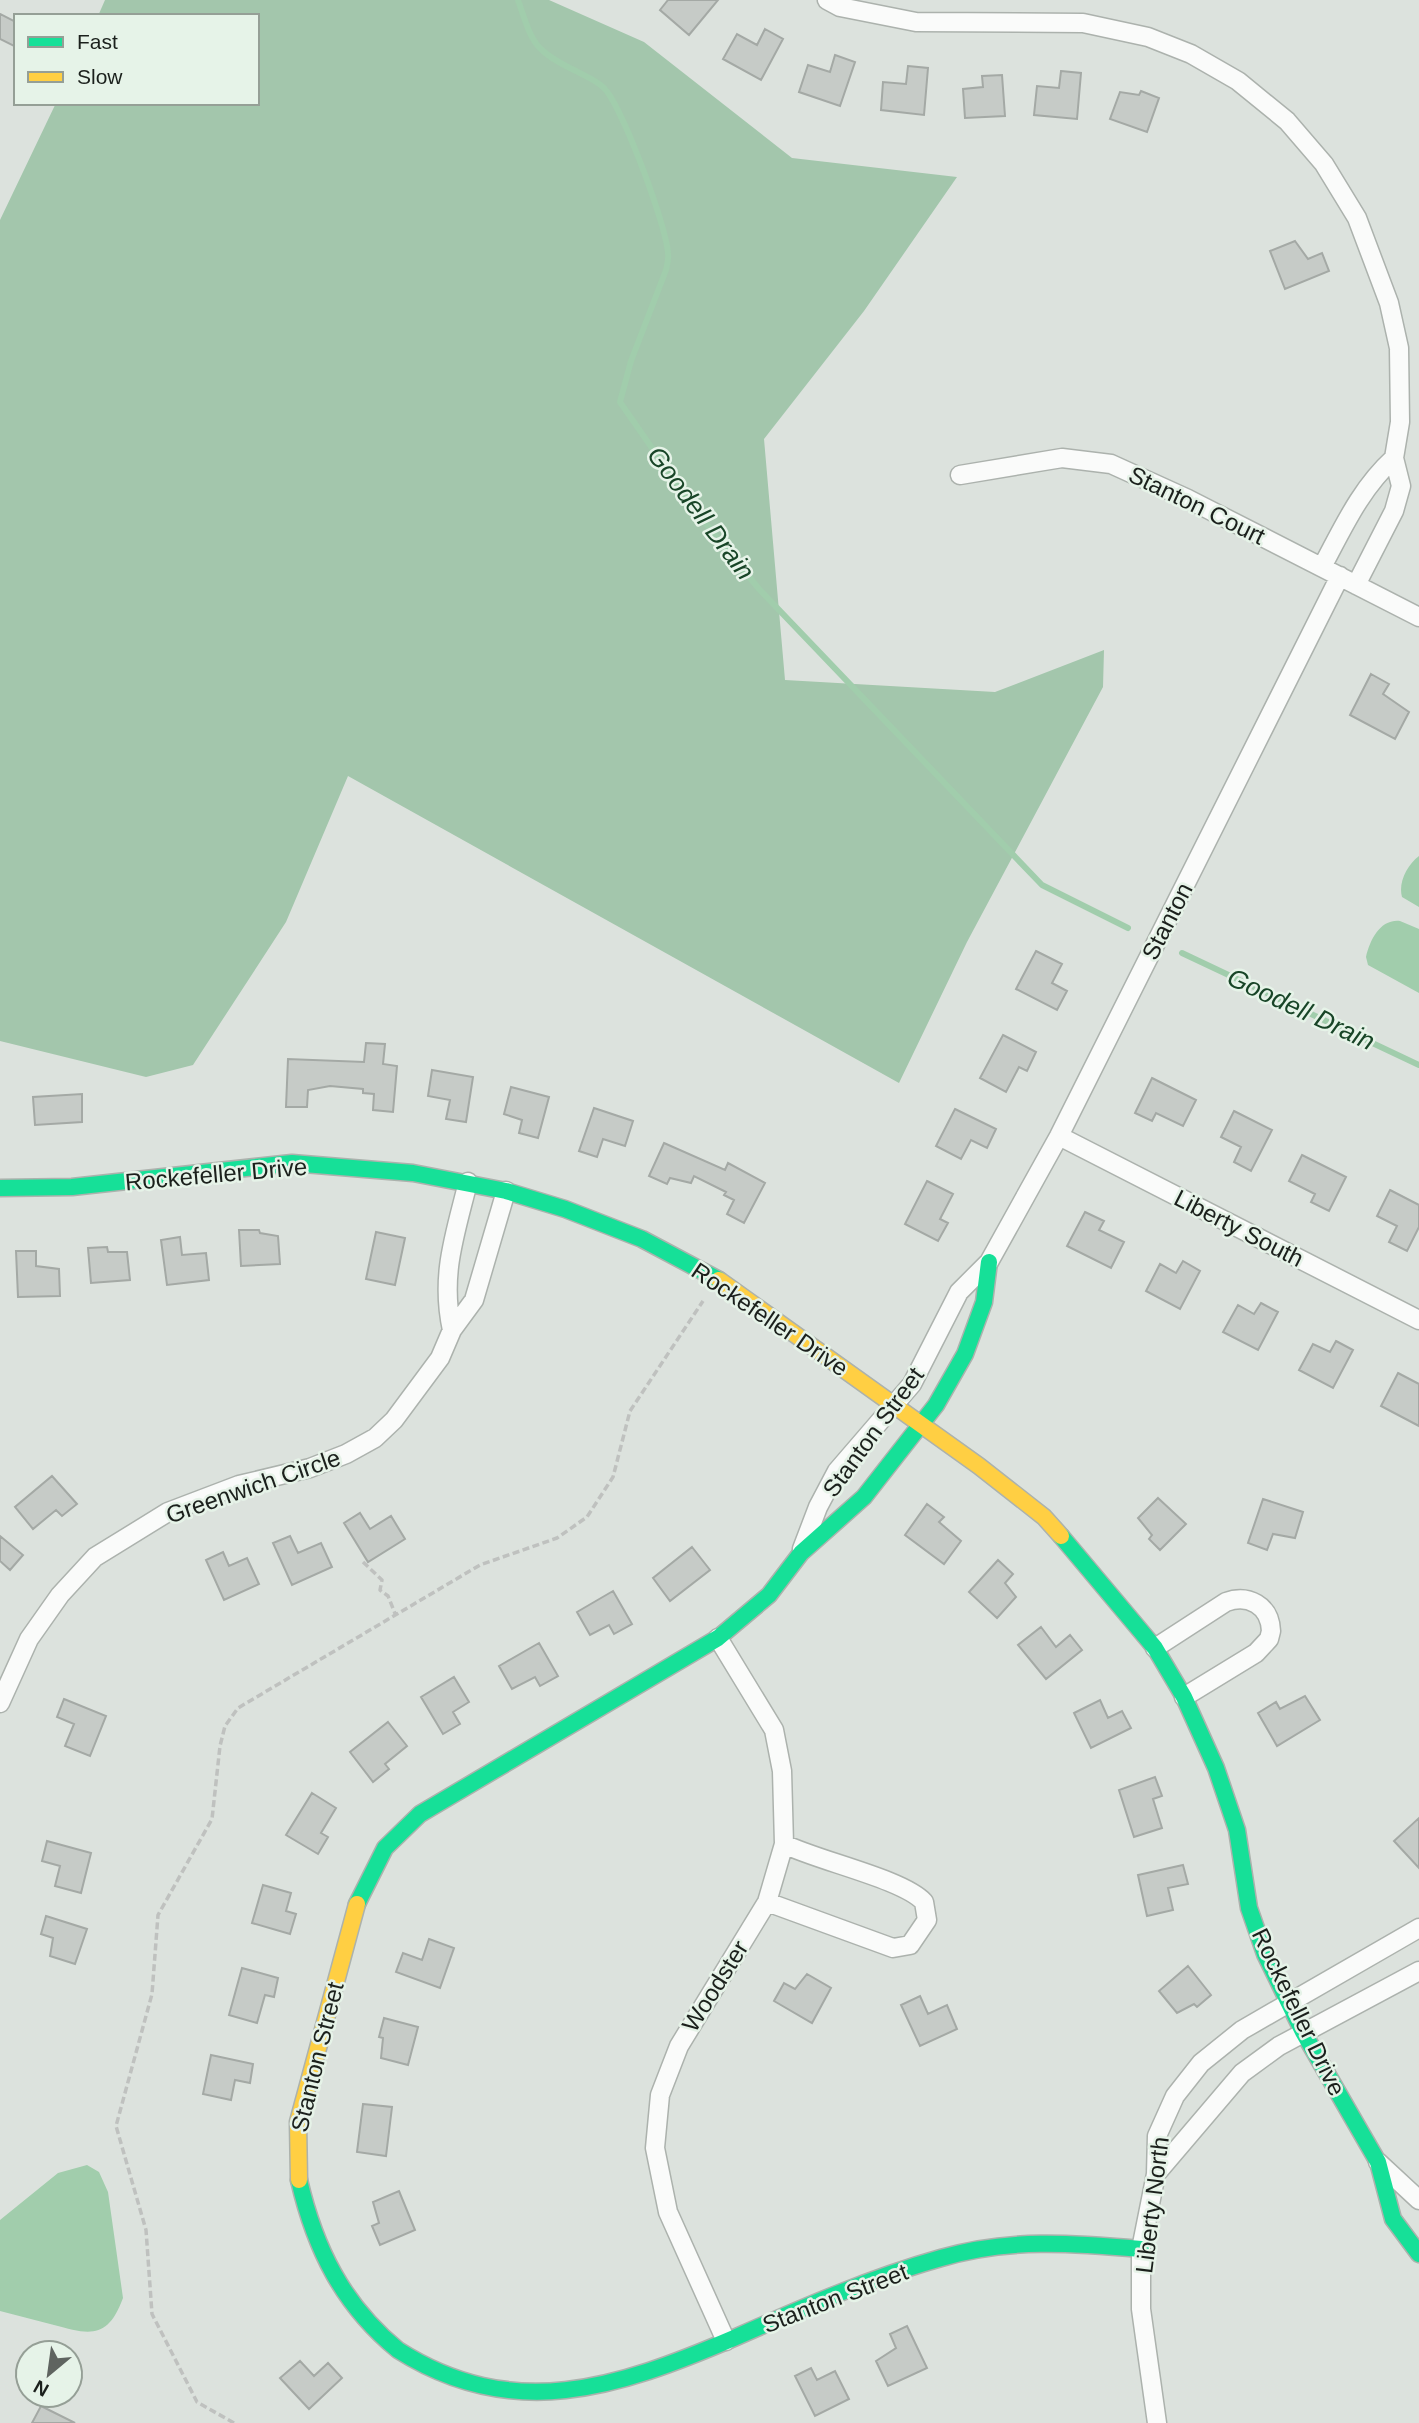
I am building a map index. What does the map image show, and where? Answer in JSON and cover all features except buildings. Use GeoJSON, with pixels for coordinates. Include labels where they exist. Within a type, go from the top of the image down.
{"type":"FeatureCollection","features":[{"type":"Feature","properties":{"kind":"street","name":"Stanton"},"geometry":{"type":"LineString","coordinates":[[827,0],[841,7],[916,22],[1037,21],[1111,28],[1148,37],[1191,54],[1238,81],[1265,101],[1303,139],[1340,188],[1357,218],[1389,303],[1399,348],[1400,422],[1394,458],[1401,486],[1394,512],[1348,581],[1059,1136],[989,1262]]}},
{"type":"Feature","properties":{"kind":"street","name":"Stanton Court"},"geometry":{"type":"LineString","coordinates":[[960,475],[1062,458],[1111,464],[1419,617]]}},
{"type":"Feature","properties":{"kind":"street"},"geometry":{"type":"LineString","coordinates":[[1322,567],[1357,500],[1376,474],[1394,458]]}},
{"type":"Feature","properties":{"kind":"street","name":"Liberty South"},"geometry":{"type":"LineString","coordinates":[[1059,1136],[1419,1320]]}},
{"type":"Feature","properties":{"kind":"street","name":"Rockefeller Drive"},"geometry":{"type":"LineString","coordinates":[[0,1188],[72,1187],[197,1171],[292,1163],[413,1173],[506,1191],[565,1209],[642,1239],[710,1274],[979,1466],[1044,1517],[1107,1587],[1155,1648],[1184,1697],[1216,1768],[1237,1830],[1249,1908],[1265,1954],[1303,2032],[1378,2162],[1393,2219],[1419,2253]]}},
{"type":"Feature","properties":{"kind":"street"},"geometry":{"type":"LineString","coordinates":[[452,1330],[446,1299],[447,1265],[468,1182]]}},
{"type":"Feature","properties":{"kind":"street","name":"Greenwich Circle"},"geometry":{"type":"LineString","coordinates":[[0,1703],[29,1640],[60,1595],[95,1557],[168,1512],[239,1485],[310,1468],[375,1438],[417,1392],[440,1358],[452,1330],[474,1300],[506,1191]]}},
{"type":"Feature","properties":{"kind":"street","name":"Stanton Street"},"geometry":{"type":"LineString","coordinates":[[801,1553],[818,1507],[837,1471],[912,1384],[959,1292],[989,1262]]}},
{"type":"Feature","properties":{"kind":"street","name":"Stanton Street"},"geometry":{"type":"LineString","coordinates":[[989,1262],[985,1302],[965,1354],[920,1426],[864,1497],[801,1553],[769,1595],[718,1638],[420,1814],[386,1847],[352,1918],[296,2129],[299,2177],[311,2229],[330,2274],[378,2337],[409,2360],[442,2378],[489,2397],[530,2403],[562,2403],[633,2385],[726,2341],[904,2270],[978,2248],[1058,2242],[1142,2249]]}},
{"type":"Feature","properties":{"kind":"street"},"geometry":{"type":"LineString","coordinates":[[1155,1648],[1237,1597],[1259,1604],[1266,1613],[1271,1631],[1263,1648],[1184,1697]]}},
{"type":"Feature","properties":{"kind":"street","name":"Woodster"},"geometry":{"type":"LineString","coordinates":[[718,1638],[774,1730],[782,1771],[784,1844],[767,1902],[679,2046],[660,2095],[655,2148],[668,2211],[726,2341]]}},
{"type":"Feature","properties":{"kind":"street"},"geometry":{"type":"LineString","coordinates":[[767,1902],[892,1948],[911,1945],[927,1920],[924,1902],[909,1890],[807,1855],[784,1844]]}},
{"type":"Feature","properties":{"kind":"street"},"geometry":{"type":"LineString","coordinates":[[1289,2002],[1419,1928]]}},
{"type":"Feature","properties":{"kind":"street"},"geometry":{"type":"LineString","coordinates":[[1156,2174],[1242,2073],[1303,2032],[1419,1970]]}},
{"type":"Feature","properties":{"kind":"street","name":"Liberty North"},"geometry":{"type":"LineString","coordinates":[[1157,2423],[1141,2309],[1142,2249],[1156,2174],[1157,2136],[1175,2096],[1201,2063],[1242,2030],[1289,2002]]}},
{"type":"Feature","properties":{"kind":"street","name":"Rockefeller Drive"},"geometry":{"type":"LineString","coordinates":[[1378,2162],[1419,2200]]}},
{"type":"Feature","properties":{"kind":"path"},"geometry":{"type":"LineString","coordinates":[[234,2423],[197,2402],[152,2314],[146,2230],[116,2126],[152,1994],[158,1915],[212,1818],[220,1746],[225,1726],[238,1708],[480,1565],[557,1538],[587,1517],[613,1477],[630,1411],[703,1301]]}},
{"type":"Feature","properties":{"kind":"path"},"geometry":{"type":"LineString","coordinates":[[363,1562],[382,1580],[380,1590],[388,1596],[396,1616]]}},
{"type":"Feature","properties":{"kind":"shaded area"},"geometry":{"type":"Polygon","coordinates":[[[105,0],[549,0],[644,42],[792,158],[957,177],[864,311],[764,439],[785,680],[995,692],[1104,650],[1103,687],[967,942],[899,1083],[348,776],[286,922],[193,1065],[146,1077],[0,1041],[0,220],[55,105],[259,105],[259,14],[99,14],[105,0]]]}},
{"type":"Feature","properties":{"kind":"shaded area"},"geometry":{"type":"Polygon","coordinates":[[[1419,856],[1419,907],[1402,897],[1401,886],[1404,875],[1419,856]]]}},
{"type":"Feature","properties":{"kind":"shaded area"},"geometry":{"type":"Polygon","coordinates":[[[1400,921],[1419,929],[1419,993],[1368,965],[1366,957],[1377,932],[1387,923],[1400,921]]]}},
{"type":"Feature","properties":{"kind":"shaded area"},"geometry":{"type":"Polygon","coordinates":[[[87,2165],[99,2172],[108,2192],[123,2298],[117,2311],[104,2327],[88,2332],[0,2311],[0,2220],[58,2173],[87,2165]]]}},
{"type":"Feature","properties":{"kind":"waterway","name":"Goodell Drain"},"geometry":{"type":"LineString","coordinates":[[518,0],[527,27],[543,51],[598,83],[612,99],[642,168],[666,240],[666,270],[631,361],[620,402],[695,510],[759,589],[1042,885],[1128,928]]}},
{"type":"Feature","properties":{"kind":"waterway","name":"Goodell Drain"},"geometry":{"type":"LineString","coordinates":[[1182,953],[1419,1065]]}},
{"type":"Feature","properties":{"kind":"traffic: fast"},"geometry":{"type":"LineString","coordinates":[[0,1188],[72,1187],[292,1163],[413,1173],[506,1191],[565,1209],[642,1239],[719,1280]]}},
{"type":"Feature","properties":{"kind":"traffic: fast"},"geometry":{"type":"LineString","coordinates":[[357,1904],[385,1848],[420,1814],[718,1638],[769,1595],[801,1553],[864,1497],[936,1405],[965,1354],[984,1302],[989,1262]]}},
{"type":"Feature","properties":{"kind":"traffic: fast"},"geometry":{"type":"LineString","coordinates":[[1061,1536],[1155,1648],[1184,1697],[1216,1768],[1237,1830],[1249,1908],[1265,1954],[1303,2032],[1378,2162],[1393,2219],[1419,2254]]}},
{"type":"Feature","properties":{"kind":"traffic: fast"},"geometry":{"type":"LineString","coordinates":[[299,2180],[313,2229],[334,2274],[347,2295],[379,2333],[398,2350],[441,2372],[483,2386],[524,2391],[565,2390],[607,2383],[648,2371],[691,2356],[862,2284],[966,2252],[991,2247],[1041,2244],[1141,2249]]}},
{"type":"Feature","properties":{"kind":"traffic: slow"},"geometry":{"type":"LineString","coordinates":[[719,1280],[979,1466],[1044,1517],[1061,1536]]}},
{"type":"Feature","properties":{"kind":"traffic: slow"},"geometry":{"type":"LineString","coordinates":[[299,2180],[298,2122],[357,1904]]}}]}
